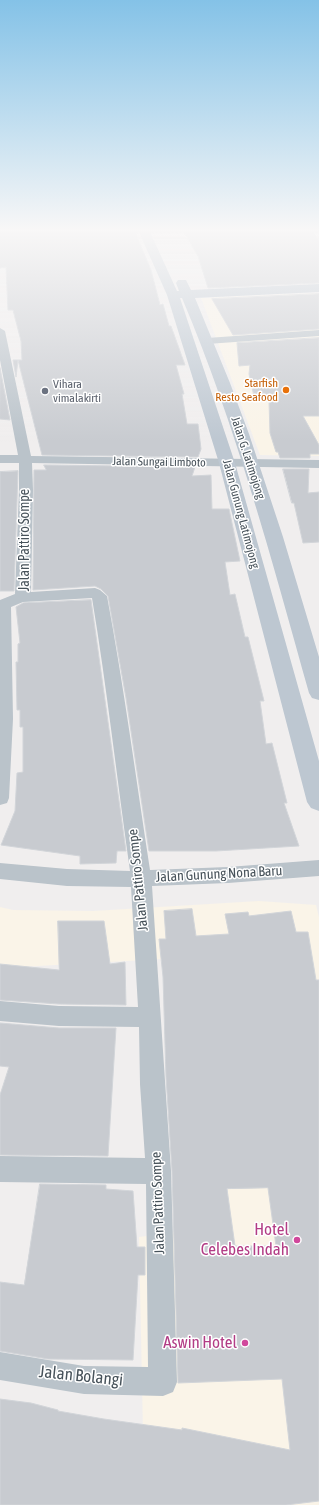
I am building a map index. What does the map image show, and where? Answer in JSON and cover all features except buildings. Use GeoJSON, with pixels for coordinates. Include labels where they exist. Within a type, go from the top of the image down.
{"type":"FeatureCollection","features":[{"type":"Feature","properties":{"kind":"main road","name":"Jalan Gunung Latimojong"},"geometry":{"type":"LineString","coordinates":[[182,302],[319,802]]}},
{"type":"Feature","properties":{"kind":"main road","name":"Jalan G. Latimojong"},"geometry":{"type":"LineString","coordinates":[[185,302],[207,341],[250,463],[286,576],[319,693]]}},
{"type":"Feature","properties":{"kind":"street","name":"Jalan Pattiro Sompe"},"geometry":{"type":"LineString","coordinates":[[0,331],[25,459],[26,490],[23,598],[95,593],[99,596],[112,669],[120,736],[141,878],[158,1170],[163,1382]]}},
{"type":"Feature","properties":{"kind":"street"},"geometry":{"type":"LineString","coordinates":[[207,341],[319,333]]}},
{"type":"Feature","properties":{"kind":"street","name":"Jalan Sungai Limboto"},"geometry":{"type":"LineString","coordinates":[[0,460],[25,459],[319,464]]}},
{"type":"Feature","properties":{"kind":"street"},"geometry":{"type":"LineString","coordinates":[[0,798],[2,778],[3,605],[8,601],[23,598]]}},
{"type":"Feature","properties":{"kind":"street","name":"Jalan Gunung Nona Baru"},"geometry":{"type":"LineString","coordinates":[[0,871],[75,878],[141,878],[219,875],[319,868]]}},
{"type":"Feature","properties":{"kind":"street"},"geometry":{"type":"LineString","coordinates":[[0,1011],[59,1016],[150,1017]]}},
{"type":"Feature","properties":{"kind":"street"},"geometry":{"type":"LineString","coordinates":[[0,1168],[87,1172],[158,1170]]}},
{"type":"Feature","properties":{"kind":"street","name":"Jalan Bolangi"},"geometry":{"type":"LineString","coordinates":[[0,1366],[84,1380],[163,1382]]}},
{"type":"Feature","properties":{"kind":"shaded area"},"geometry":{"type":"Polygon","coordinates":[[[203,302],[319,302],[319,456],[260,455],[203,302]]]}},
{"type":"Feature","properties":{"kind":"shaded area"},"geometry":{"type":"Polygon","coordinates":[[[259,901],[316,905],[319,917],[319,1505],[0,1505],[0,1403],[143,1433],[139,1237],[229,1225],[217,956],[20,967],[0,964],[0,907],[13,910],[93,911],[259,901]]]}},
{"type":"Feature","properties":{"kind":"place","name":"Starfish Resto Seafood"},"geometry":{"type":"Point","coordinates":[286,390]}},
{"type":"Feature","properties":{"kind":"place","name":"Vihara vimalakirti"},"geometry":{"type":"Point","coordinates":[45,391]}},
{"type":"Feature","properties":{"kind":"place","name":"Hotel Celebes Indah"},"geometry":{"type":"Point","coordinates":[297,1240]}},
{"type":"Feature","properties":{"kind":"place","name":"Aswin Hotel"},"geometry":{"type":"Point","coordinates":[245,1343]}}]}
